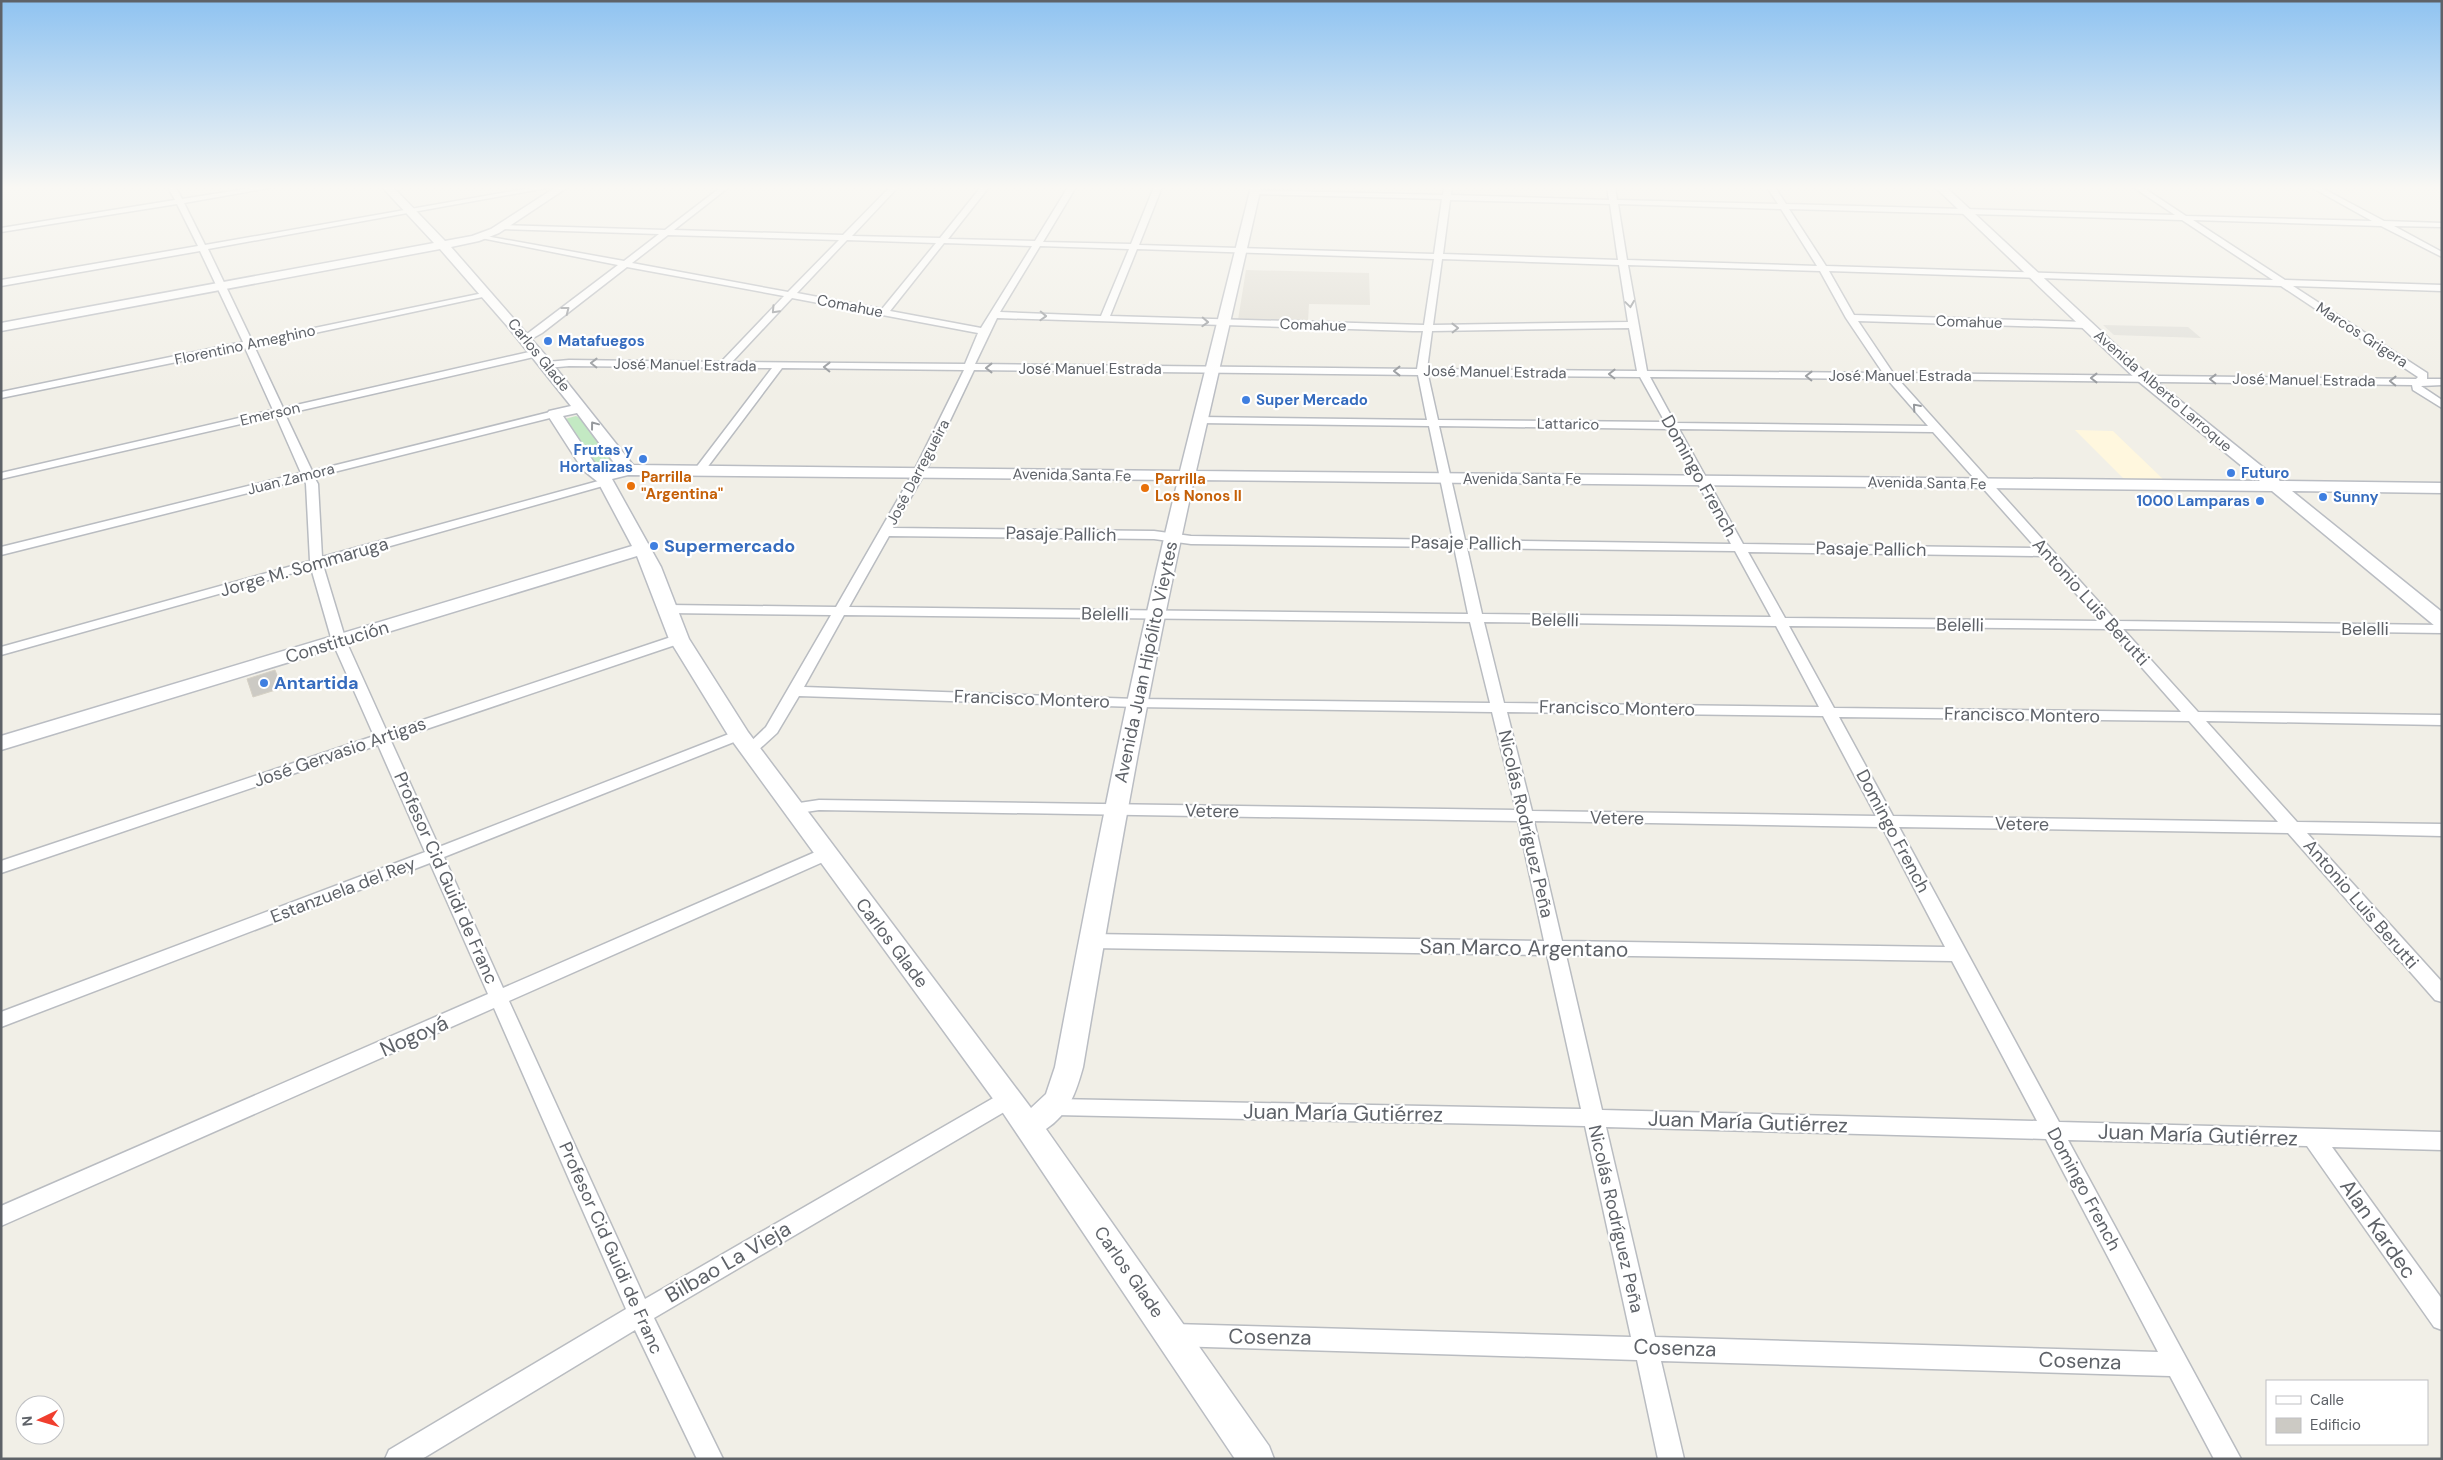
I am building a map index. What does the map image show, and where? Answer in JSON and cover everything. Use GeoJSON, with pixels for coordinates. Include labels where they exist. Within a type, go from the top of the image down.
{"type":"FeatureCollection","features":[{"type":"Feature","properties":{"kind":"street"},"geometry":{"type":"LineString","coordinates":[[1,283],[160,255]]}},
{"type":"Feature","properties":{"kind":"street","name":"Profesor Cid Guidi de Franc"},"geometry":{"type":"LineString","coordinates":[[205,255],[222,286],[308,475],[313,492],[316,564],[339,641],[384,737],[434,855],[640,1314],[710,1459]]}},
{"type":"Feature","properties":{"kind":"street"},"geometry":{"type":"LineString","coordinates":[[1,327],[388,255]]}},
{"type":"Feature","properties":{"kind":"street","name":"Carlos Glade"},"geometry":{"type":"LineString","coordinates":[[452,255],[538,353],[628,470]]}},
{"type":"Feature","properties":{"kind":"street","name":"Comahue"},"geometry":{"type":"LineString","coordinates":[[576,255],[984,331]]}},
{"type":"Feature","properties":{"kind":"street"},"geometry":{"type":"LineString","coordinates":[[526,339],[637,255]]}},
{"type":"Feature","properties":{"kind":"street"},"geometry":{"type":"LineString","coordinates":[[723,365],[827,255]]}},
{"type":"Feature","properties":{"kind":"street"},"geometry":{"type":"LineString","coordinates":[[884,312],[930,255]]}},
{"type":"Feature","properties":{"kind":"street","name":"José Darregueira"},"geometry":{"type":"LineString","coordinates":[[745,743],[772,730],[919,473],[968,376],[974,352],[984,331],[1030,255]]}},
{"type":"Feature","properties":{"kind":"street"},"geometry":{"type":"LineString","coordinates":[[1105,318],[1131,255]]}},
{"type":"Feature","properties":{"kind":"street","name":"Avenida Juan Hipólito Vieytes"},"geometry":{"type":"LineString","coordinates":[[1055,1107],[1063,1090],[1069,1067],[1090,941],[1154,615],[1241,255]]}},
{"type":"Feature","properties":{"kind":"street"},"geometry":{"type":"LineString","coordinates":[[1411,255],[2442,288]]}},
{"type":"Feature","properties":{"kind":"street","name":"Domingo French"},"geometry":{"type":"LineString","coordinates":[[1623,255],[1633,325],[1643,374],[1829,712],[2228,1459]]}},
{"type":"Feature","properties":{"kind":"street","name":"Antonio Luis Berutti"},"geometry":{"type":"LineString","coordinates":[[1814,255],[1851,318],[1890,377],[2442,995]]}},
{"type":"Feature","properties":{"kind":"street","name":"Avenida Alberto Larroque"},"geometry":{"type":"LineString","coordinates":[[2012,255],[2143,378],[2442,622]]}},
{"type":"Feature","properties":{"kind":"street","name":"Marcos Grigera"},"geometry":{"type":"LineString","coordinates":[[2240,255],[2423,374],[2416,386],[2417,388],[2442,406]]}},
{"type":"Feature","properties":{"kind":"street","name":"Nicolás Rodríguez Peña"},"geometry":{"type":"LineString","coordinates":[[1440,256],[1427,328],[1422,371],[1476,619],[1525,816],[1670,1459]]}},
{"type":"Feature","properties":{"kind":"street","name":"Florentino Ameghino"},"geometry":{"type":"LineString","coordinates":[[1,395],[488,295]]}},
{"type":"Feature","properties":{"kind":"street","name":"Comahue"},"geometry":{"type":"LineString","coordinates":[[994,315],[1427,328],[1633,325]]}},
{"type":"Feature","properties":{"kind":"street","name":"Comahue"},"geometry":{"type":"LineString","coordinates":[[1851,318],[2086,325]]}},
{"type":"Feature","properties":{"kind":"street","name":"Emerson"},"geometry":{"type":"LineString","coordinates":[[1,476],[538,353]]}},
{"type":"Feature","properties":{"kind":"street","name":"José Manuel Estrada"},"geometry":{"type":"LineString","coordinates":[[547,365],[1213,369],[2442,382]]}},
{"type":"Feature","properties":{"kind":"street"},"geometry":{"type":"LineString","coordinates":[[699,471],[779,366]]}},
{"type":"Feature","properties":{"kind":"street","name":"Juan Zamora"},"geometry":{"type":"LineString","coordinates":[[1,551],[581,408]]}},
{"type":"Feature","properties":{"kind":"street","name":"Carlos Glade"},"geometry":{"type":"LineString","coordinates":[[554,414],[589,467],[604,479],[643,548],[679,638],[745,743],[1027,1124],[1256,1459]]}},
{"type":"Feature","properties":{"kind":"street","name":"Lattarico"},"geometry":{"type":"LineString","coordinates":[[1200,420],[1936,429]]}},
{"type":"Feature","properties":{"kind":"street","name":"Avenida Santa Fe"},"geometry":{"type":"LineString","coordinates":[[604,479],[628,470],[2442,488]]}},
{"type":"Feature","properties":{"kind":"street","name":"Jorge M. Sommaruga"},"geometry":{"type":"LineString","coordinates":[[1,652],[316,564],[604,479]]}},
{"type":"Feature","properties":{"kind":"street","name":"Pasaje Pallich"},"geometry":{"type":"LineString","coordinates":[[886,532],[1154,535],[1191,540],[2046,552]]}},
{"type":"Feature","properties":{"kind":"street","name":"Constitución"},"geometry":{"type":"LineString","coordinates":[[1,743],[643,548]]}},
{"type":"Feature","properties":{"kind":"street","name":"Belelli"},"geometry":{"type":"LineString","coordinates":[[668,609],[2442,630]]}},
{"type":"Feature","properties":{"kind":"street","name":"José Gervasio Artigas"},"geometry":{"type":"LineString","coordinates":[[1,867],[679,638]]}},
{"type":"Feature","properties":{"kind":"street","name":"Francisco Montero"},"geometry":{"type":"LineString","coordinates":[[793,691],[1136,703],[1498,706],[2442,720]]}},
{"type":"Feature","properties":{"kind":"street","name":"Estanzuela del Rey"},"geometry":{"type":"LineString","coordinates":[[1,1020],[434,855],[745,743]]}},
{"type":"Feature","properties":{"kind":"street","name":"Vetere"},"geometry":{"type":"LineString","coordinates":[[792,809],[819,806],[2442,830]]}},
{"type":"Feature","properties":{"kind":"street","name":"Nogoyá"},"geometry":{"type":"LineString","coordinates":[[1,1216],[826,854]]}},
{"type":"Feature","properties":{"kind":"street","name":"San Marco Argentano"},"geometry":{"type":"LineString","coordinates":[[1090,941],[1958,954]]}},
{"type":"Feature","properties":{"kind":"street","name":"Bilbao La Vieja"},"geometry":{"type":"LineString","coordinates":[[398,1459],[640,1314],[1009,1099]]}},
{"type":"Feature","properties":{"kind":"street"},"geometry":{"type":"LineString","coordinates":[[1027,1124],[1055,1107]]}},
{"type":"Feature","properties":{"kind":"street","name":"Juan María Gutiérrez"},"geometry":{"type":"LineString","coordinates":[[1055,1107],[1592,1118],[2442,1141]]}},
{"type":"Feature","properties":{"kind":"street","name":"Alan Kardec"},"geometry":{"type":"LineString","coordinates":[[2314,1139],[2442,1319]]}},
{"type":"Feature","properties":{"kind":"street","name":"Cosenza"},"geometry":{"type":"LineString","coordinates":[[1173,1335],[1646,1347],[2177,1364]]}},
{"type":"Feature","properties":{"kind":"shaded area"},"geometry":{"type":"Polygon","coordinates":[[[1246,270],[1369,273],[1370,305],[1309,304],[1308,322],[1238,320],[1246,270]]]}},
{"type":"Feature","properties":{"kind":"shaded area"},"geometry":{"type":"Polygon","coordinates":[[[2103,325],[2188,327],[2201,338],[2114,335],[2103,325]]]}},
{"type":"Feature","properties":{"kind":"shaded area"},"geometry":{"type":"Polygon","coordinates":[[[2075,430],[2113,431],[2164,480],[2125,480],[2075,430]]]}},
{"type":"Feature","properties":{"kind":"green space"},"geometry":{"type":"Polygon","coordinates":[[[576,416],[580,418],[611,459],[610,462],[596,466],[565,419],[576,416]]]}},
{"type":"Feature","properties":{"kind":"building","name":"Antartida"},"geometry":{"type":"Polygon","coordinates":[[[275,670],[282,688],[253,697],[247,679],[275,670]]]}},
{"type":"Feature","properties":{"kind":"place","name":"Matafuegos"},"geometry":{"type":"Point","coordinates":[548,341]}},
{"type":"Feature","properties":{"kind":"place","name":"Super Mercado"},"geometry":{"type":"Point","coordinates":[1246,400]}},
{"type":"Feature","properties":{"kind":"place","name":"Frutas y Hortalizas"},"geometry":{"type":"Point","coordinates":[643,459]}},
{"type":"Feature","properties":{"kind":"place","name":"Futuro"},"geometry":{"type":"Point","coordinates":[2231,473]}},
{"type":"Feature","properties":{"kind":"place","name":"Parrilla \"Argentina\""},"geometry":{"type":"Point","coordinates":[631,486]}},
{"type":"Feature","properties":{"kind":"place","name":"Parrilla Los Nonos ll"},"geometry":{"type":"Point","coordinates":[1145,488]}},
{"type":"Feature","properties":{"kind":"place","name":"Sunny"},"geometry":{"type":"Point","coordinates":[2323,497]}},
{"type":"Feature","properties":{"kind":"place","name":"1000 Lamparas"},"geometry":{"type":"Point","coordinates":[2260,501]}},
{"type":"Feature","properties":{"kind":"place","name":"Supermercado"},"geometry":{"type":"Point","coordinates":[654,546]}},
{"type":"Feature","properties":{"kind":"place","name":"Antartida"},"geometry":{"type":"Point","coordinates":[264,683]}}]}
